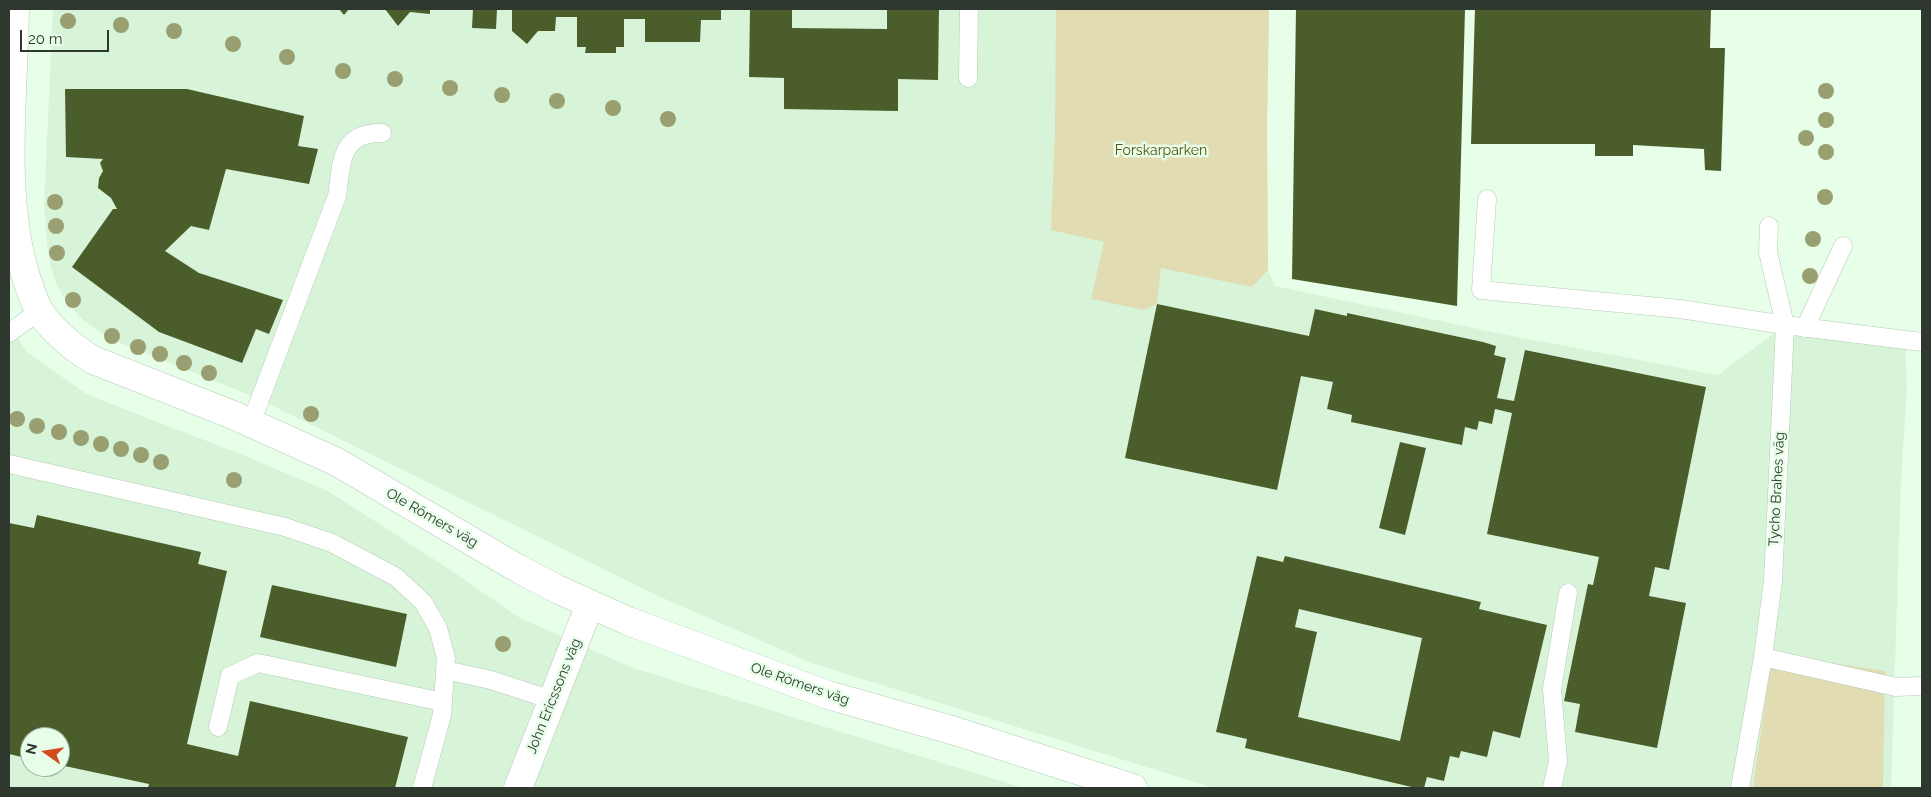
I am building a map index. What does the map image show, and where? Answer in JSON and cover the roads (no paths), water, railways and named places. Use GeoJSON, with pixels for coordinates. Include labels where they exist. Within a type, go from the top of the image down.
{"type":"FeatureCollection","features":[{"type":"Feature","properties":{"kind":"street","name":"Ole Römers väg"},"geometry":{"type":"LineString","coordinates":[[15,9],[11,171],[14,223],[23,266],[39,311],[60,335],[93,360],[251,423],[337,462],[518,568],[590,604],[661,635],[828,695],[955,731],[1133,788]]}},
{"type":"Feature","properties":{"kind":"street","name":"John Ericssons väg"},"geometry":{"type":"LineString","coordinates":[[518,788],[590,604]]}},
{"type":"Feature","properties":{"kind":"lane"},"geometry":{"type":"LineString","coordinates":[[968,78],[969,9]]}},
{"type":"Feature","properties":{"kind":"lane"},"geometry":{"type":"LineString","coordinates":[[251,423],[337,196],[340,163],[346,149],[360,135],[382,133]]}},
{"type":"Feature","properties":{"kind":"lane"},"geometry":{"type":"LineString","coordinates":[[1488,199],[1481,290],[1680,309],[1805,328],[1922,342]]}},
{"type":"Feature","properties":{"kind":"lane","name":"Tycho Brahes väg"},"geometry":{"type":"LineString","coordinates":[[1740,788],[1763,657],[1773,581],[1785,325],[1768,252],[1769,226]]}},
{"type":"Feature","properties":{"kind":"lane"},"geometry":{"type":"LineString","coordinates":[[1805,328],[1843,246]]}},
{"type":"Feature","properties":{"kind":"lane"},"geometry":{"type":"LineString","coordinates":[[9,333],[39,311]]}},
{"type":"Feature","properties":{"kind":"lane"},"geometry":{"type":"LineString","coordinates":[[9,464],[285,527],[332,543],[396,577],[423,602],[438,628],[446,658],[442,715],[422,788]]}},
{"type":"Feature","properties":{"kind":"lane"},"geometry":{"type":"LineString","coordinates":[[1552,788],[1558,760],[1552,690],[1568,593]]}},
{"type":"Feature","properties":{"kind":"lane"},"geometry":{"type":"LineString","coordinates":[[1763,657],[1896,687],[1922,686]]}},
{"type":"Feature","properties":{"kind":"lane"},"geometry":{"type":"LineString","coordinates":[[218,727],[230,676],[258,662],[442,702]]}},
{"type":"Feature","properties":{"kind":"lane"},"geometry":{"type":"LineString","coordinates":[[445,670],[481,678],[552,700]]}},
{"type":"Feature","properties":{"kind":"park label","name":"Forskarparken"},"geometry":{"type":"Point","coordinates":[1161,151]}}]}
